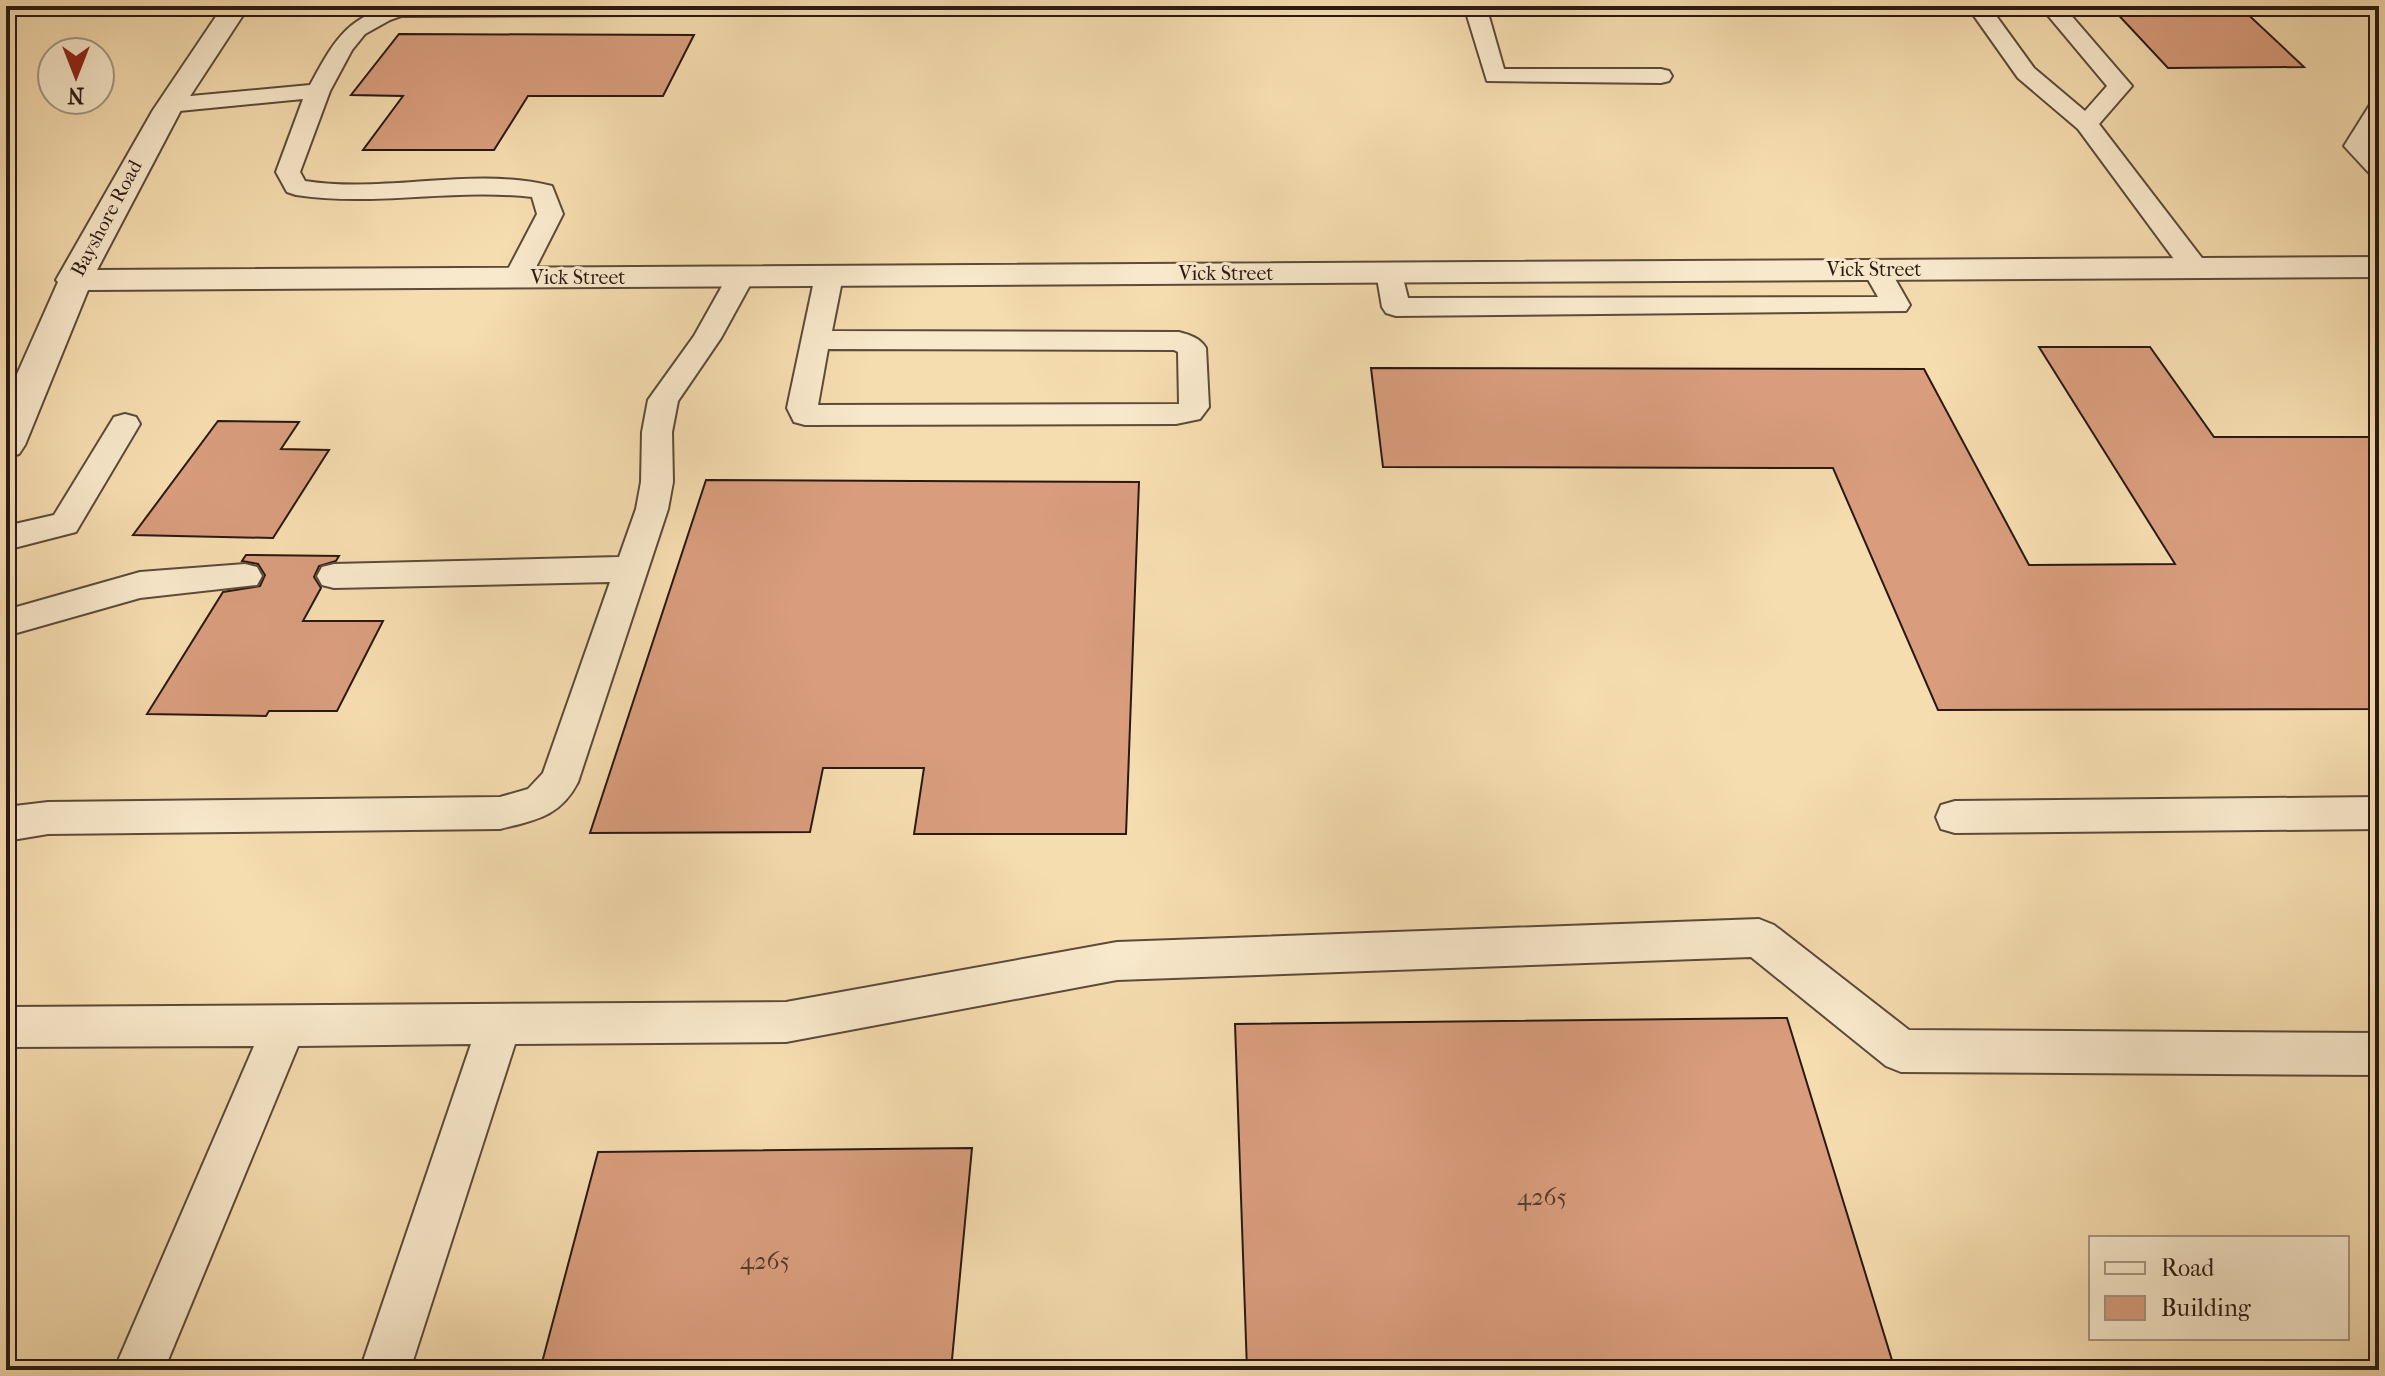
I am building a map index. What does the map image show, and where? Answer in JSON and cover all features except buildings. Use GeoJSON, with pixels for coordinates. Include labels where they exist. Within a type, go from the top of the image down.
{"type":"FeatureCollection","features":[{"type":"Feature","properties":{"kind":"street","name":"Bayshore Road"},"geometry":{"type":"LineString","coordinates":[[6,445],[73,280],[137,157],[236,6]]}},
{"type":"Feature","properties":{"kind":"street","name":"Vick Street"},"geometry":{"type":"LineString","coordinates":[[73,280],[2379,267]]}},
{"type":"Feature","properties":{"kind":"lane"},"geometry":{"type":"LineString","coordinates":[[518,277],[550,214],[543,191],[508,185],[321,193],[296,187],[288,172],[318,91],[354,30],[375,15],[400,10],[640,9],[649,6]]}},
{"type":"Feature","properties":{"kind":"lane"},"geometry":{"type":"LineString","coordinates":[[1475,6],[1495,76],[1661,76]]}},
{"type":"Feature","properties":{"kind":"lane"},"geometry":{"type":"LineString","coordinates":[[1978,6],[2026,73],[2086,124],[2195,268]]}},
{"type":"Feature","properties":{"kind":"lane"},"geometry":{"type":"LineString","coordinates":[[2051,6],[2120,86],[2086,124]]}},
{"type":"Feature","properties":{"kind":"lane"},"geometry":{"type":"LineString","coordinates":[[169,105],[318,91]]}},
{"type":"Feature","properties":{"kind":"lane"},"geometry":{"type":"LineString","coordinates":[[2379,108],[2356,146],[2379,169]]}},
{"type":"Feature","properties":{"kind":"lane"},"geometry":{"type":"LineString","coordinates":[[6,824],[48,818],[500,813],[540,802],[559,782],[652,509],[657,482],[657,432],[663,400],[707,338],[741,276]]}},
{"type":"Feature","properties":{"kind":"lane"},"geometry":{"type":"LineString","coordinates":[[816,340],[1179,341],[1192,348],[1194,407],[1189,412],[1176,414],[805,415],[802,408],[829,276]]}},
{"type":"Feature","properties":{"kind":"lane"},"geometry":{"type":"LineString","coordinates":[[6,538],[65,524],[125,424]]}},
{"type":"Feature","properties":{"kind":"lane"},"geometry":{"type":"LineString","coordinates":[[334,576],[631,569]]}},
{"type":"Feature","properties":{"kind":"lane"},"geometry":{"type":"LineString","coordinates":[[6,623],[140,585],[245,576]]}},
{"type":"Feature","properties":{"kind":"lane"},"geometry":{"type":"LineString","coordinates":[[1955,817],[2379,813]]}},
{"type":"Feature","properties":{"kind":"lane"},"geometry":{"type":"LineString","coordinates":[[6,1027],[786,1022],[1117,961],[1759,938],[1901,1051],[2379,1054]]}},
{"type":"Feature","properties":{"kind":"lane"},"geometry":{"type":"LineString","coordinates":[[385,1370],[500,1024]]}},
{"type":"Feature","properties":{"kind":"lane"},"geometry":{"type":"LineString","coordinates":[[139,1370],[285,1025]]}}]}
